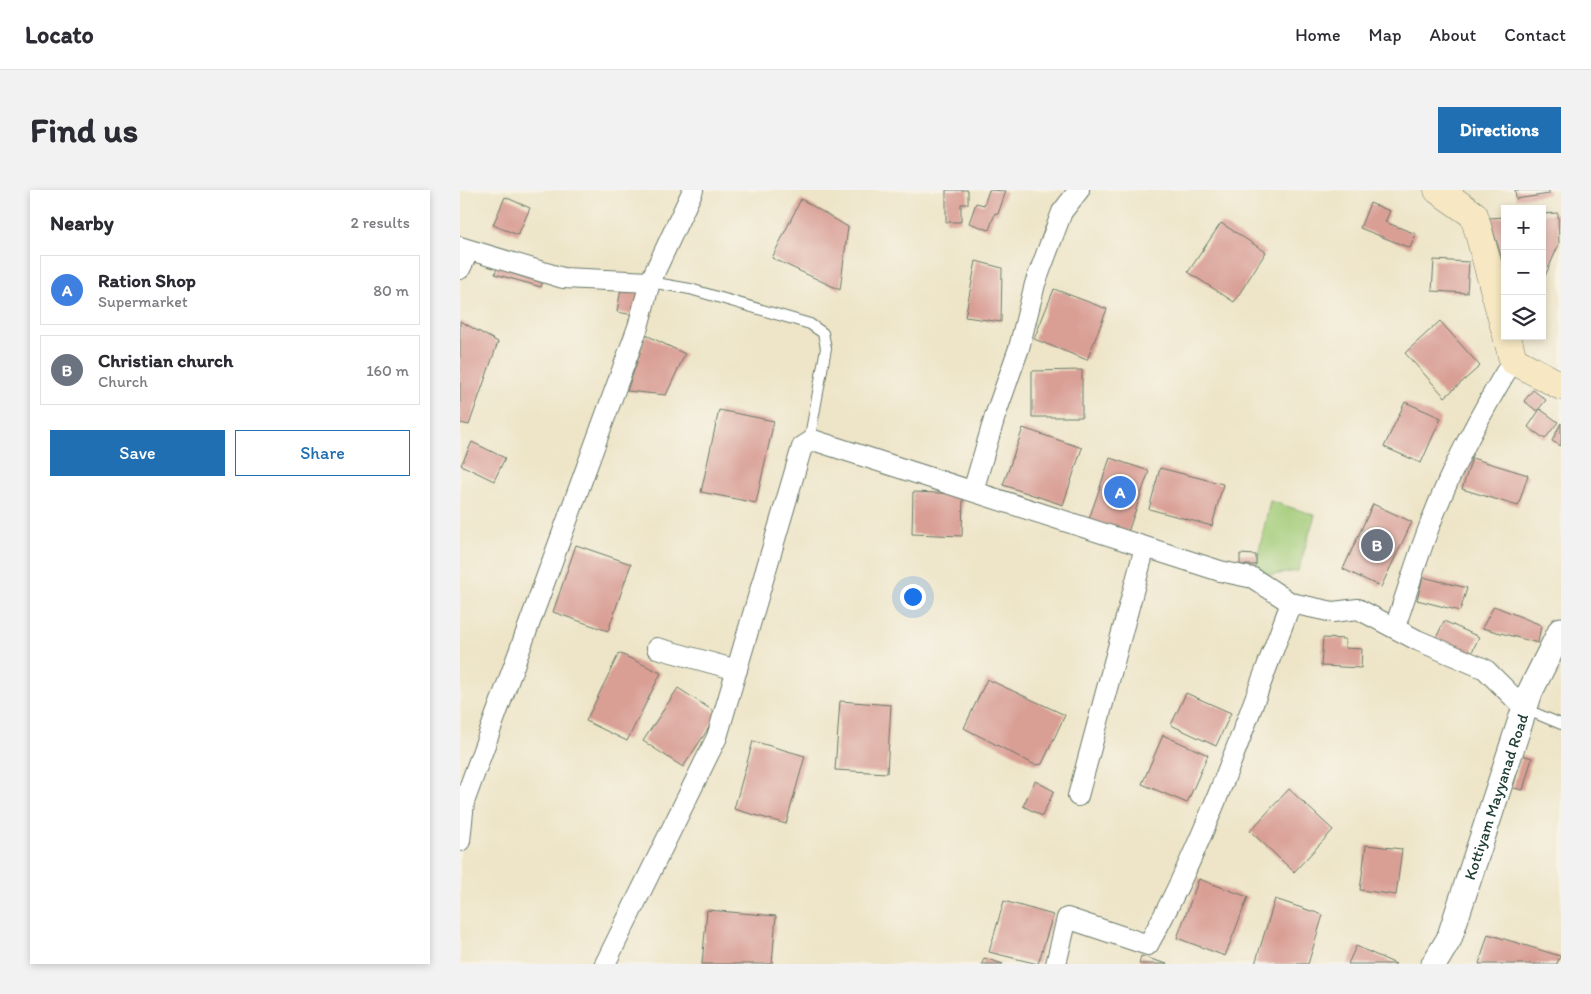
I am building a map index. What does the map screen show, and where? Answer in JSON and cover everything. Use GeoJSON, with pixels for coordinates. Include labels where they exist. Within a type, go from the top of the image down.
{"type":"FeatureCollection","features":[{"type":"Feature","properties":{"kind":"main road"},"geometry":{"type":"LineString","coordinates":[[1438,190],[1474,215],[1501,314]]}},
{"type":"Feature","properties":{"kind":"main road"},"geometry":{"type":"LineString","coordinates":[[1510,348],[1561,386]]}},
{"type":"Feature","properties":{"kind":"street"},"geometry":{"type":"LineString","coordinates":[[460,841],[462,801],[638,327],[650,282],[693,190]]}},
{"type":"Feature","properties":{"kind":"street"},"geometry":{"type":"LineString","coordinates":[[974,491],[995,416],[1019,348],[1036,284],[1062,212],[1079,190]]}},
{"type":"Feature","properties":{"kind":"street"},"geometry":{"type":"LineString","coordinates":[[460,269],[464,248],[563,278],[650,282]]}},
{"type":"Feature","properties":{"kind":"street"},"geometry":{"type":"LineString","coordinates":[[1395,627],[1428,529],[1510,348]]}},
{"type":"Feature","properties":{"kind":"street"},"geometry":{"type":"LineString","coordinates":[[605,964],[718,737],[802,447],[813,440],[1220,572],[1253,578],[1291,603],[1333,612],[1358,609],[1417,640],[1485,669],[1525,709]]}},
{"type":"Feature","properties":{"kind":"street"},"geometry":{"type":"LineString","coordinates":[[1078,796],[1145,547]]}},
{"type":"Feature","properties":{"kind":"street"},"geometry":{"type":"LineString","coordinates":[[1056,964],[1067,918],[1148,945],[1173,899],[1229,764],[1291,603]]}},
{"type":"Feature","properties":{"kind":"street","name":"Kottiyam Mayyanad Road"},"geometry":{"type":"LineString","coordinates":[[1434,964],[1449,939],[1530,692],[1561,630]]}},
{"type":"Feature","properties":{"kind":"street"},"geometry":{"type":"LineString","coordinates":[[657,648],[737,670]]}},
{"type":"Feature","properties":{"kind":"lane"},"geometry":{"type":"LineString","coordinates":[[650,282],[690,289],[810,324],[823,333],[826,348],[808,443]]}},
{"type":"Feature","properties":{"kind":"lane"},"geometry":{"type":"LineString","coordinates":[[1525,709],[1561,724]]}},
{"type":"Feature","properties":{"kind":"green space"},"geometry":{"type":"Polygon","coordinates":[[[1270,501],[1315,515],[1298,571],[1253,578],[1270,501]]]}},
{"type":"Feature","properties":{"kind":"building"},"geometry":{"type":"Polygon","coordinates":[[[946,190],[968,190],[968,204],[961,204],[961,222],[946,222],[946,190]]]}},
{"type":"Feature","properties":{"kind":"building"},"geometry":{"type":"Polygon","coordinates":[[[989,190],[1006,191],[998,214],[995,213],[989,230],[969,223],[976,203],[984,205],[989,190]]]}},
{"type":"Feature","properties":{"kind":"building"},"geometry":{"type":"Polygon","coordinates":[[[1515,190],[1549,190],[1549,194],[1516,199],[1515,190]]]}},
{"type":"Feature","properties":{"kind":"building"},"geometry":{"type":"Polygon","coordinates":[[[505,197],[530,208],[518,235],[493,225],[505,197]]]}},
{"type":"Feature","properties":{"kind":"building"},"geometry":{"type":"Polygon","coordinates":[[[801,199],[848,227],[840,290],[772,258],[801,199]]]}},
{"type":"Feature","properties":{"kind":"building"},"geometry":{"type":"Polygon","coordinates":[[[1370,203],[1390,211],[1385,222],[1416,234],[1410,248],[1360,228],[1370,203]]]}},
{"type":"Feature","properties":{"kind":"building"},"geometry":{"type":"Polygon","coordinates":[[[1558,213],[1559,244],[1546,274],[1546,250],[1546,214],[1558,213]]]}},
{"type":"Feature","properties":{"kind":"building"},"geometry":{"type":"Polygon","coordinates":[[[1501,217],[1501,256],[1489,218],[1501,217]]]}},
{"type":"Feature","properties":{"kind":"building"},"geometry":{"type":"Polygon","coordinates":[[[1221,223],[1266,252],[1234,302],[1188,272],[1221,223]]]}},
{"type":"Feature","properties":{"kind":"building"},"geometry":{"type":"Polygon","coordinates":[[[502,250],[548,263],[541,287],[495,274],[502,250]]]}},
{"type":"Feature","properties":{"kind":"building"},"geometry":{"type":"Polygon","coordinates":[[[1434,260],[1469,262],[1467,293],[1432,291],[1434,260]]]}},
{"type":"Feature","properties":{"kind":"building"},"geometry":{"type":"Polygon","coordinates":[[[976,261],[1002,268],[1001,322],[965,317],[976,261]]]}},
{"type":"Feature","properties":{"kind":"building"},"geometry":{"type":"Polygon","coordinates":[[[621,288],[655,294],[651,318],[617,312],[621,288]]]}},
{"type":"Feature","properties":{"kind":"building"},"geometry":{"type":"Polygon","coordinates":[[[1054,289],[1107,309],[1087,360],[1034,339],[1054,289]]]}},
{"type":"Feature","properties":{"kind":"building"},"geometry":{"type":"Polygon","coordinates":[[[460,321],[498,342],[469,425],[460,423],[460,321]]]}},
{"type":"Feature","properties":{"kind":"building"},"geometry":{"type":"Polygon","coordinates":[[[1440,321],[1480,366],[1445,397],[1405,353],[1440,321]]]}},
{"type":"Feature","properties":{"kind":"building"},"geometry":{"type":"Polygon","coordinates":[[[646,335],[685,354],[666,395],[627,391],[646,335]]]}},
{"type":"Feature","properties":{"kind":"building"},"geometry":{"type":"Polygon","coordinates":[[[1082,370],[1082,417],[1032,417],[1032,371],[1082,370]]]}},
{"type":"Feature","properties":{"kind":"building"},"geometry":{"type":"Polygon","coordinates":[[[1533,390],[1546,400],[1537,411],[1524,401],[1533,390]]]}},
{"type":"Feature","properties":{"kind":"building"},"geometry":{"type":"Polygon","coordinates":[[[1405,402],[1441,418],[1421,463],[1384,447],[1405,402]]]}},
{"type":"Feature","properties":{"kind":"building"},"geometry":{"type":"Polygon","coordinates":[[[1540,409],[1558,422],[1545,439],[1528,427],[1540,409]]]}},
{"type":"Feature","properties":{"kind":"building"},"geometry":{"type":"Polygon","coordinates":[[[719,410],[774,421],[756,503],[701,492],[719,410]]]}},
{"type":"Feature","properties":{"kind":"building"},"geometry":{"type":"Polygon","coordinates":[[[1561,423],[1561,446],[1552,441],[1561,423]]]}},
{"type":"Feature","properties":{"kind":"building"},"geometry":{"type":"Polygon","coordinates":[[[1023,428],[1082,448],[1063,505],[1003,485],[1023,428]]]}},
{"type":"Feature","properties":{"kind":"building"},"geometry":{"type":"Polygon","coordinates":[[[472,442],[505,458],[494,481],[461,465],[472,442]]]}},
{"type":"Feature","properties":{"kind":"building"},"geometry":{"type":"Polygon","coordinates":[[[1110,458],[1149,471],[1128,532],[1089,519],[1110,458]]]}},
{"type":"Feature","properties":{"kind":"building"},"geometry":{"type":"Polygon","coordinates":[[[1472,458],[1528,475],[1518,506],[1462,489],[1472,458]]]}},
{"type":"Feature","properties":{"kind":"building"},"geometry":{"type":"Polygon","coordinates":[[[1160,468],[1223,484],[1212,526],[1149,509],[1160,468]]]}},
{"type":"Feature","properties":{"kind":"building"},"geometry":{"type":"Polygon","coordinates":[[[913,492],[963,494],[962,536],[912,534],[913,492]]]}},
{"type":"Feature","properties":{"kind":"building"},"geometry":{"type":"Polygon","coordinates":[[[1373,504],[1412,522],[1381,587],[1343,569],[1373,504]]]}},
{"type":"Feature","properties":{"kind":"building"},"geometry":{"type":"Polygon","coordinates":[[[576,545],[631,564],[608,631],[553,612],[576,545]]]}},
{"type":"Feature","properties":{"kind":"building"},"geometry":{"type":"Polygon","coordinates":[[[1240,554],[1256,555],[1256,565],[1240,565],[1240,554]]]}},
{"type":"Feature","properties":{"kind":"building"},"geometry":{"type":"Polygon","coordinates":[[[1423,577],[1467,588],[1460,611],[1417,600],[1423,577]]]}},
{"type":"Feature","properties":{"kind":"building"},"geometry":{"type":"Polygon","coordinates":[[[1494,606],[1541,625],[1538,643],[1482,628],[1494,606]]]}},
{"type":"Feature","properties":{"kind":"building"},"geometry":{"type":"Polygon","coordinates":[[[1444,621],[1479,637],[1471,654],[1436,638],[1444,621]]]}},
{"type":"Feature","properties":{"kind":"building"},"geometry":{"type":"Polygon","coordinates":[[[1323,638],[1345,639],[1345,648],[1362,649],[1361,668],[1321,666],[1323,638]]]}},
{"type":"Feature","properties":{"kind":"building"},"geometry":{"type":"Polygon","coordinates":[[[619,653],[661,673],[627,741],[586,721],[619,653]]]}},
{"type":"Feature","properties":{"kind":"building"},"geometry":{"type":"Polygon","coordinates":[[[987,679],[1065,715],[1042,764],[1035,765],[964,728],[987,679]]]}},
{"type":"Feature","properties":{"kind":"building"},"geometry":{"type":"Polygon","coordinates":[[[678,688],[718,714],[683,767],[643,741],[678,688]]]}},
{"type":"Feature","properties":{"kind":"building"},"geometry":{"type":"Polygon","coordinates":[[[1186,693],[1231,713],[1216,746],[1171,725],[1186,693]]]}},
{"type":"Feature","properties":{"kind":"building"},"geometry":{"type":"Polygon","coordinates":[[[840,701],[891,705],[887,773],[835,770],[840,701]]]}},
{"type":"Feature","properties":{"kind":"building"},"geometry":{"type":"Polygon","coordinates":[[[1163,735],[1208,755],[1187,803],[1142,784],[1163,735]]]}},
{"type":"Feature","properties":{"kind":"building"},"geometry":{"type":"Polygon","coordinates":[[[753,741],[805,756],[786,824],[734,809],[753,741]]]}},
{"type":"Feature","properties":{"kind":"building"},"geometry":{"type":"Polygon","coordinates":[[[1522,755],[1532,758],[1523,790],[1513,788],[1522,755]]]}},
{"type":"Feature","properties":{"kind":"building"},"geometry":{"type":"Polygon","coordinates":[[[1035,781],[1054,791],[1042,816],[1023,806],[1035,781]]]}},
{"type":"Feature","properties":{"kind":"building"},"geometry":{"type":"Polygon","coordinates":[[[1289,789],[1333,830],[1294,872],[1250,831],[1289,789]]]}},
{"type":"Feature","properties":{"kind":"building"},"geometry":{"type":"Polygon","coordinates":[[[1366,845],[1402,849],[1396,895],[1360,890],[1366,845]]]}},
{"type":"Feature","properties":{"kind":"building"},"geometry":{"type":"Polygon","coordinates":[[[1199,879],[1248,897],[1225,956],[1177,938],[1199,879]]]}},
{"type":"Feature","properties":{"kind":"building"},"geometry":{"type":"Polygon","coordinates":[[[1275,899],[1323,915],[1308,964],[1255,964],[1275,899]]]}},
{"type":"Feature","properties":{"kind":"building"},"geometry":{"type":"Polygon","coordinates":[[[1004,901],[1053,915],[1038,964],[989,952],[1004,901]]]}},
{"type":"Feature","properties":{"kind":"building"},"geometry":{"type":"Polygon","coordinates":[[[707,910],[776,916],[772,964],[702,964],[707,910]]]}},
{"type":"Feature","properties":{"kind":"building"},"geometry":{"type":"Polygon","coordinates":[[[1488,934],[1560,956],[1557,964],[1479,964],[1488,934]]]}},
{"type":"Feature","properties":{"kind":"building"},"geometry":{"type":"Polygon","coordinates":[[[1356,946],[1396,964],[1348,964],[1356,946]]]}},
{"type":"Feature","properties":{"kind":"building"},"geometry":{"type":"Polygon","coordinates":[[[1141,956],[1167,964],[1139,964],[1141,956]]]}},
{"type":"Feature","properties":{"kind":"building"},"geometry":{"type":"Polygon","coordinates":[[[984,958],[1003,964],[982,964],[984,958]]]}},
{"type":"Feature","properties":{"kind":"place","name":"Ration Shop"},"geometry":{"type":"Point","coordinates":[1120,492]}},
{"type":"Feature","properties":{"kind":"place","name":"Christian church"},"geometry":{"type":"Point","coordinates":[1377,545]}}]}
